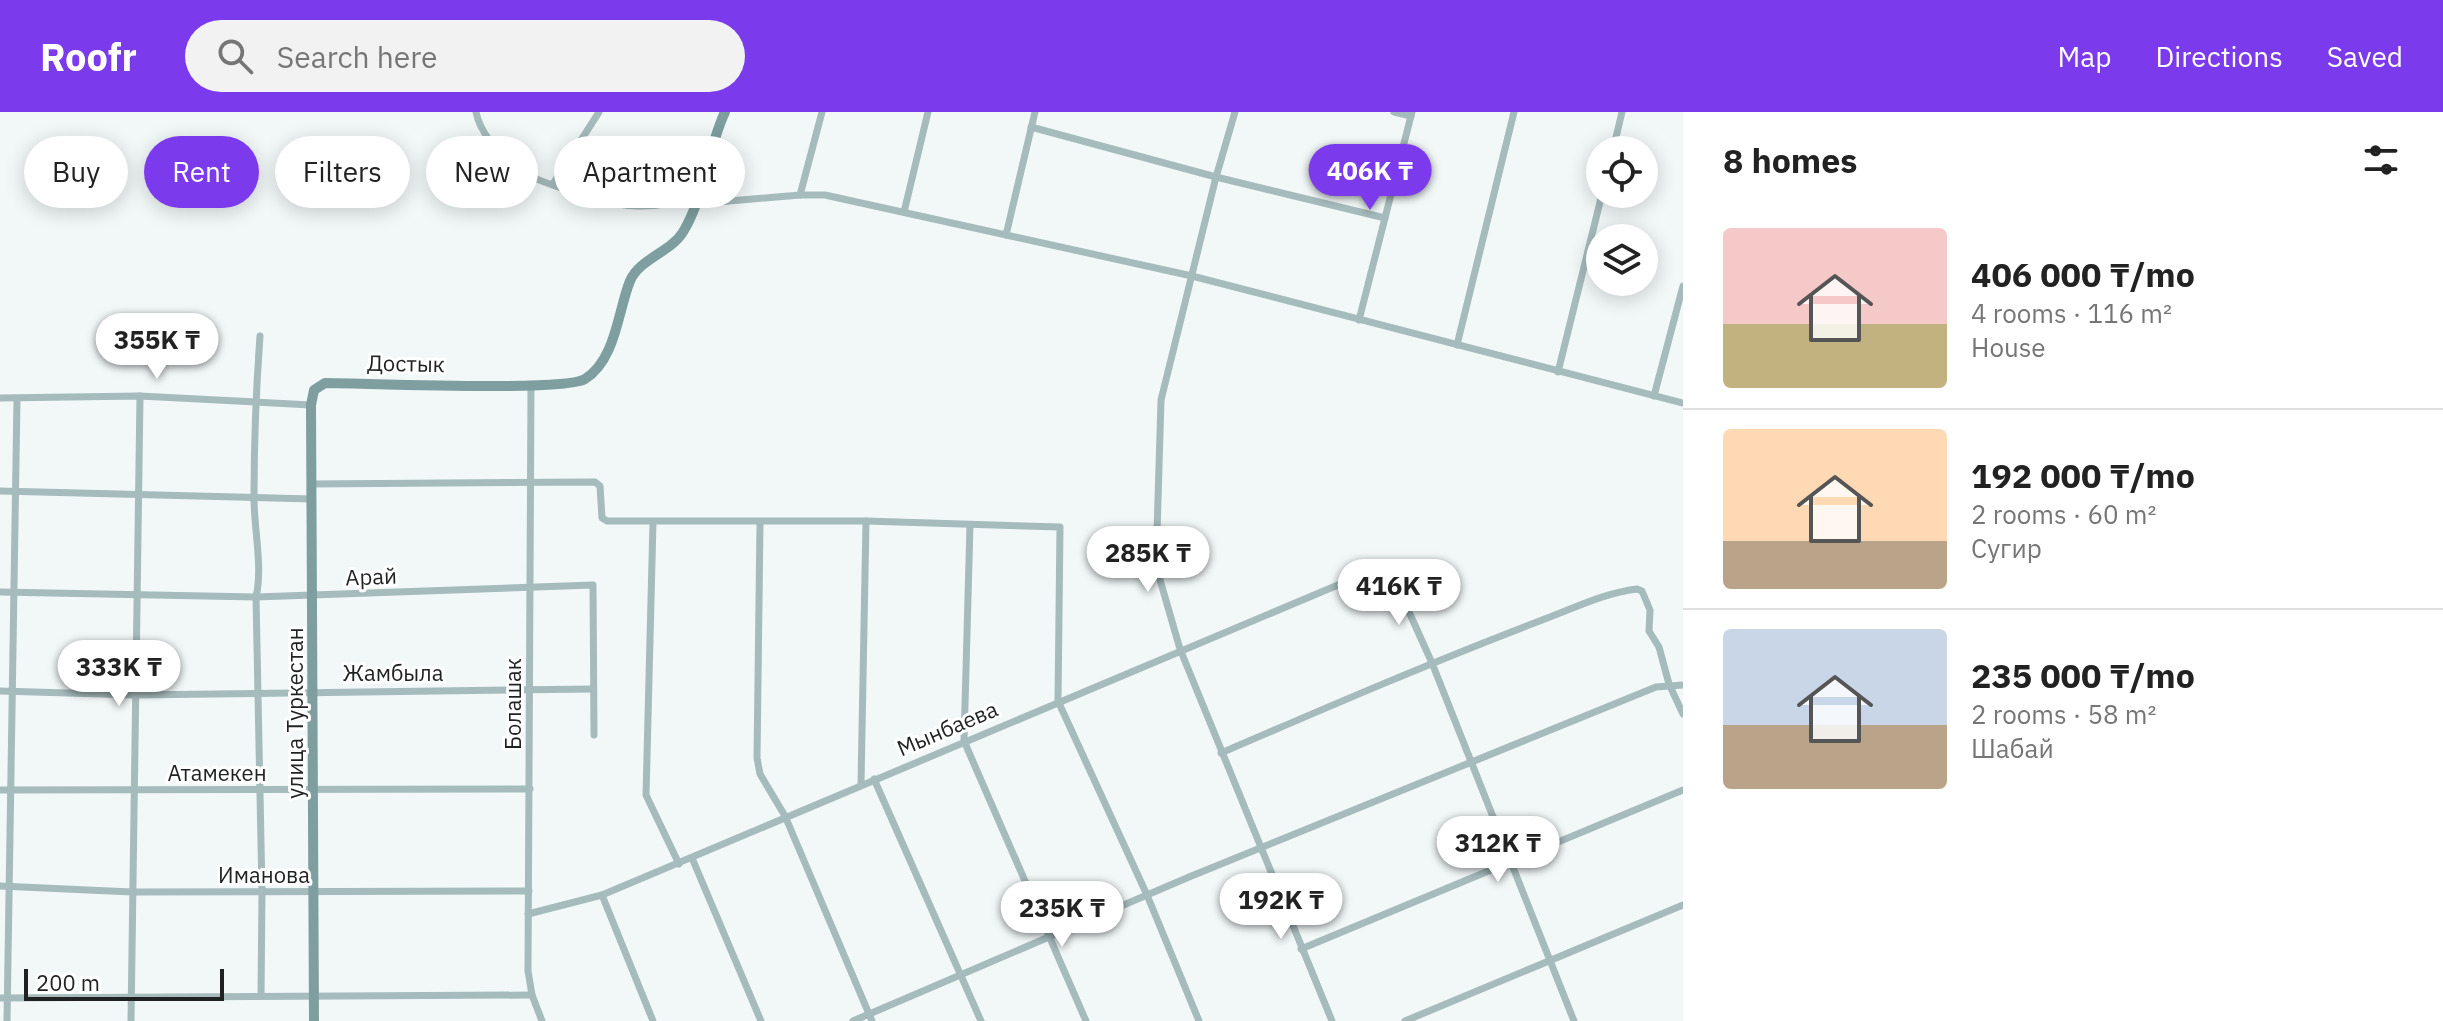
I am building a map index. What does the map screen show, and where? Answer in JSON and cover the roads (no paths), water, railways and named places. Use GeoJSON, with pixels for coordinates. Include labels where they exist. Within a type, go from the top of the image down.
{"type":"FeatureCollection","features":[{"type":"Feature","properties":{"kind":"street"},"geometry":{"type":"LineString","coordinates":[[476,112],[480,126],[511,166],[553,184],[599,112]]}},
{"type":"Feature","properties":{"kind":"street"},"geometry":{"type":"LineString","coordinates":[[717,136],[725,112]]}},
{"type":"Feature","properties":{"kind":"street"},"geometry":{"type":"LineString","coordinates":[[800,195],[822,112]]}},
{"type":"Feature","properties":{"kind":"street"},"geometry":{"type":"LineString","coordinates":[[904,212],[928,112]]}},
{"type":"Feature","properties":{"kind":"street"},"geometry":{"type":"LineString","coordinates":[[1006,235],[1035,112]]}},
{"type":"Feature","properties":{"kind":"street"},"geometry":{"type":"LineString","coordinates":[[1235,112],[1161,400],[1156,566],[1180,649],[1259,849],[1332,1021]]}},
{"type":"Feature","properties":{"kind":"street"},"geometry":{"type":"LineString","coordinates":[[1359,320],[1411,114],[1394,112]]}},
{"type":"Feature","properties":{"kind":"street"},"geometry":{"type":"LineString","coordinates":[[1457,345],[1514,112]]}},
{"type":"Feature","properties":{"kind":"street"},"geometry":{"type":"LineString","coordinates":[[1616,136],[1622,112]]}},
{"type":"Feature","properties":{"kind":"street"},"geometry":{"type":"LineString","coordinates":[[1031,127],[1385,218]]}},
{"type":"Feature","properties":{"kind":"street"},"geometry":{"type":"LineString","coordinates":[[745,198],[825,195],[904,212],[1192,276],[1683,403]]}},
{"type":"Feature","properties":{"kind":"street"},"geometry":{"type":"LineString","coordinates":[[531,385],[571,384],[589,376],[607,351],[621,319],[632,277],[679,237],[693,208]]}},
{"type":"Feature","properties":{"kind":"street"},"geometry":{"type":"LineString","coordinates":[[1558,372],[1599,208]]}},
{"type":"Feature","properties":{"kind":"street"},"geometry":{"type":"LineString","coordinates":[[1654,396],[1683,286]]}},
{"type":"Feature","properties":{"kind":"street"},"geometry":{"type":"LineString","coordinates":[[260,336],[255,401],[254,498],[255,553],[259,562],[256,597],[261,996]]}},
{"type":"Feature","properties":{"kind":"street","name":"Достык"},"geometry":{"type":"LineString","coordinates":[[311,405],[314,390],[325,383],[531,385]]}},
{"type":"Feature","properties":{"kind":"street","name":"Болашак"},"geometry":{"type":"LineString","coordinates":[[531,385],[528,971],[532,995],[542,1021]]}},
{"type":"Feature","properties":{"kind":"street"},"geometry":{"type":"LineString","coordinates":[[131,1021],[140,396]]}},
{"type":"Feature","properties":{"kind":"street"},"geometry":{"type":"LineString","coordinates":[[0,398],[140,396],[311,405]]}},
{"type":"Feature","properties":{"kind":"street"},"geometry":{"type":"LineString","coordinates":[[7,1021],[3,998],[14,692],[17,399]]}},
{"type":"Feature","properties":{"kind":"street","name":"улица Туркестан"},"geometry":{"type":"LineString","coordinates":[[311,405],[314,1021]]}},
{"type":"Feature","properties":{"kind":"street"},"geometry":{"type":"LineString","coordinates":[[312,484],[598,483],[604,521],[866,521],[1060,527],[1058,701],[1147,895],[1199,1021]]}},
{"type":"Feature","properties":{"kind":"street"},"geometry":{"type":"LineString","coordinates":[[0,491],[312,499]]}},
{"type":"Feature","properties":{"kind":"street"},"geometry":{"type":"LineString","coordinates":[[861,784],[866,521]]}},
{"type":"Feature","properties":{"kind":"street"},"geometry":{"type":"LineString","coordinates":[[653,522],[646,795],[679,864]]}},
{"type":"Feature","properties":{"kind":"street"},"geometry":{"type":"LineString","coordinates":[[760,523],[757,758],[766,788],[785,816],[871,1018]]}},
{"type":"Feature","properties":{"kind":"street"},"geometry":{"type":"LineString","coordinates":[[970,525],[964,741],[1086,1021]]}},
{"type":"Feature","properties":{"kind":"street","name":"Мынбаева"},"geometry":{"type":"LineString","coordinates":[[528,914],[602,895],[679,864],[1180,649],[1378,571],[1386,571],[1396,583],[1432,663]]}},
{"type":"Feature","properties":{"kind":"street","name":"Арай"},"geometry":{"type":"LineString","coordinates":[[0,592],[256,597],[593,585],[594,735]]}},
{"type":"Feature","properties":{"kind":"street"},"geometry":{"type":"LineString","coordinates":[[1221,753],[1500,634],[1593,598],[1637,589],[1642,591],[1647,601],[1649,631],[1664,659],[1669,684],[1683,714]]}},
{"type":"Feature","properties":{"kind":"street"},"geometry":{"type":"LineString","coordinates":[[1432,663],[1574,1021]]}},
{"type":"Feature","properties":{"kind":"street"},"geometry":{"type":"LineString","coordinates":[[853,1021],[871,1018],[961,975],[1470,760],[1656,687],[1683,685]]}},
{"type":"Feature","properties":{"kind":"street","name":"Жамбыла"},"geometry":{"type":"LineString","coordinates":[[0,691],[134,695],[314,690],[593,689]]}},
{"type":"Feature","properties":{"kind":"street"},"geometry":{"type":"LineString","coordinates":[[874,779],[981,1021]]}},
{"type":"Feature","properties":{"kind":"street","name":"Атамекен"},"geometry":{"type":"LineString","coordinates":[[0,790],[530,789]]}},
{"type":"Feature","properties":{"kind":"street"},"geometry":{"type":"LineString","coordinates":[[1301,949],[1683,790]]}},
{"type":"Feature","properties":{"kind":"street"},"geometry":{"type":"LineString","coordinates":[[692,858],[761,1021]]}},
{"type":"Feature","properties":{"kind":"street","name":"Иманова"},"geometry":{"type":"LineString","coordinates":[[0,886],[132,892],[529,891]]}},
{"type":"Feature","properties":{"kind":"street"},"geometry":{"type":"LineString","coordinates":[[602,895],[653,1021]]}},
{"type":"Feature","properties":{"kind":"street"},"geometry":{"type":"LineString","coordinates":[[1405,1021],[1683,905]]}},
{"type":"Feature","properties":{"kind":"street"},"geometry":{"type":"LineString","coordinates":[[3,998],[532,995]]}}]}
